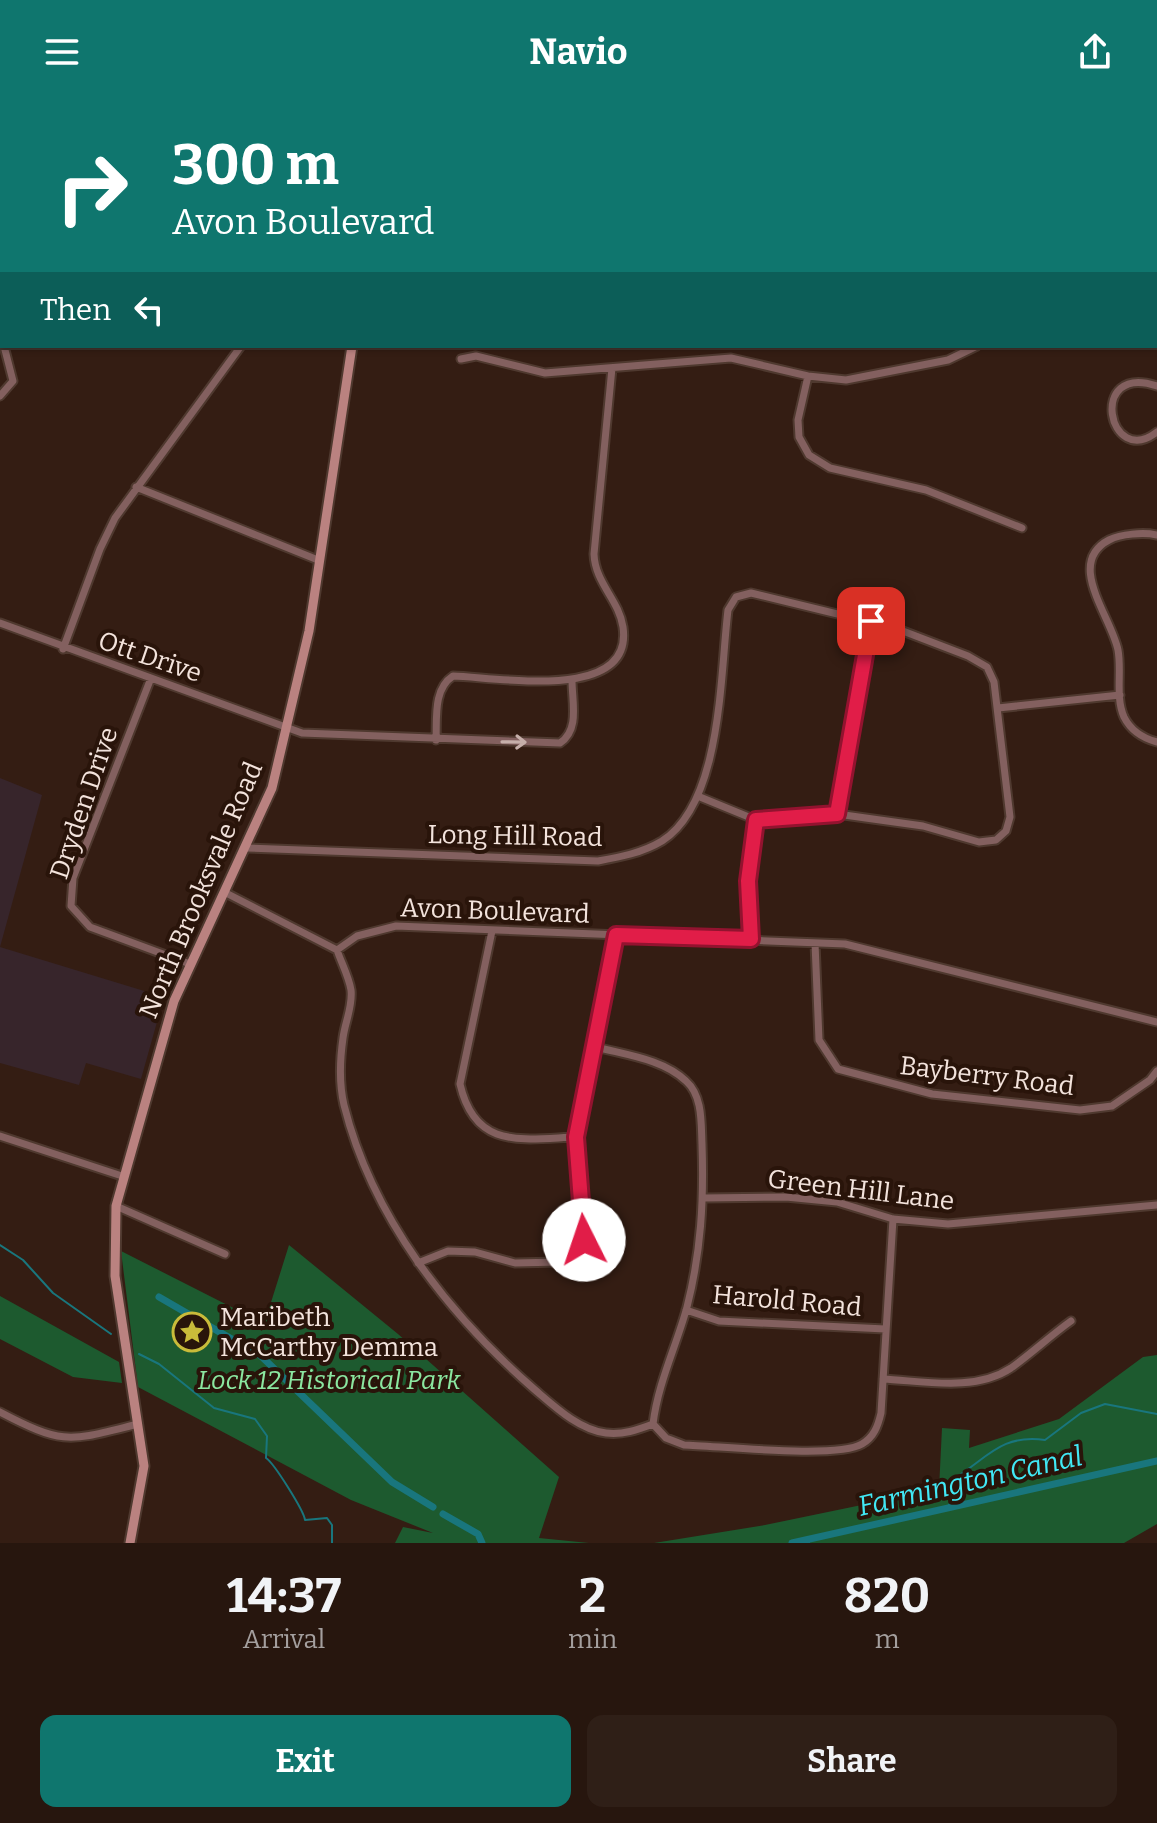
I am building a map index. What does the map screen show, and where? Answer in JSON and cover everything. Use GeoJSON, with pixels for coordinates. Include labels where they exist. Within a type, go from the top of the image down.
{"type":"FeatureCollection","features":[{"type":"Feature","properties":{"kind":"main road","name":"North Brooksvale Road"},"geometry":{"type":"LineString","coordinates":[[130,1543],[144,1466],[115,1276],[116,1206],[174,1001],[272,788],[309,631],[352,348]]}},
{"type":"Feature","properties":{"kind":"street"},"geometry":{"type":"LineString","coordinates":[[0,396],[13,381],[5,348]]}},
{"type":"Feature","properties":{"kind":"street"},"geometry":{"type":"LineString","coordinates":[[63,649],[100,549],[136,487],[240,348]]}},
{"type":"Feature","properties":{"kind":"street"},"geometry":{"type":"LineString","coordinates":[[461,359],[476,356],[545,373],[731,358],[808,376],[846,380],[948,360],[973,348]]}},
{"type":"Feature","properties":{"kind":"street"},"geometry":{"type":"LineString","coordinates":[[436,740],[439,692],[443,682],[453,676],[572,680],[600,674],[611,666],[622,641],[623,628],[595,569],[594,554],[612,368]]}},
{"type":"Feature","properties":{"kind":"street"},"geometry":{"type":"LineString","coordinates":[[808,376],[798,420],[799,437],[809,455],[830,468],[926,490],[1022,528]]}},
{"type":"Feature","properties":{"kind":"street"},"geometry":{"type":"LineString","coordinates":[[1157,386],[1142,381],[1126,384],[1115,394],[1111,407],[1113,421],[1130,439],[1141,441],[1157,432]]}},
{"type":"Feature","properties":{"kind":"street"},"geometry":{"type":"LineString","coordinates":[[136,487],[318,560]]}},
{"type":"Feature","properties":{"kind":"street"},"geometry":{"type":"LineString","coordinates":[[1157,535],[1116,536],[1099,545],[1091,557],[1088,575],[1117,646],[1123,716],[1134,732],[1157,742]]}},
{"type":"Feature","properties":{"kind":"street"},"geometry":{"type":"LineString","coordinates":[[751,593],[871,621],[968,656],[987,667],[994,682],[998,708],[1010,817],[1006,831],[996,840],[979,842],[923,826],[837,814],[756,820],[700,797],[710,757],[728,610],[736,597],[751,593]]}},
{"type":"Feature","properties":{"kind":"street"},"geometry":{"type":"LineString","coordinates":[[837,814],[871,621]]}},
{"type":"Feature","properties":{"kind":"street","name":"Ott Drive"},"geometry":{"type":"LineString","coordinates":[[0,623],[63,649],[302,733],[560,743],[569,737],[573,726],[572,680]]}},
{"type":"Feature","properties":{"kind":"street","name":"Dryden Drive"},"geometry":{"type":"LineString","coordinates":[[151,678],[73,878],[71,906],[90,927],[190,964]]}},
{"type":"Feature","properties":{"kind":"street"},"geometry":{"type":"LineString","coordinates":[[998,708],[1120,695]]}},
{"type":"Feature","properties":{"kind":"street","name":"Long Hill Road"},"geometry":{"type":"LineString","coordinates":[[247,848],[598,861],[636,854],[664,840],[700,797]]}},
{"type":"Feature","properties":{"kind":"street"},"geometry":{"type":"LineString","coordinates":[[751,939],[748,881],[756,820]]}},
{"type":"Feature","properties":{"kind":"street"},"geometry":{"type":"LineString","coordinates":[[226,893],[337,950],[351,991],[340,1066],[343,1102],[355,1141],[381,1199],[418,1263],[458,1315],[500,1359],[585,1427],[605,1433],[629,1433],[653,1424]]}},
{"type":"Feature","properties":{"kind":"street","name":"Avon Boulevard"},"geometry":{"type":"LineString","coordinates":[[337,950],[366,932],[396,926],[845,944],[1157,1022]]}},
{"type":"Feature","properties":{"kind":"street"},"geometry":{"type":"LineString","coordinates":[[492,931],[460,1084],[466,1108],[479,1126],[499,1136],[522,1139],[576,1137]]}},
{"type":"Feature","properties":{"kind":"street"},"geometry":{"type":"LineString","coordinates":[[418,1263],[448,1251],[475,1252],[515,1263],[559,1262],[578,1254],[584,1240],[576,1137],[616,935]]}},
{"type":"Feature","properties":{"kind":"street","name":"Bayberry Road"},"geometry":{"type":"LineString","coordinates":[[815,943],[819,1040],[838,1069],[932,1094],[1080,1110],[1112,1106],[1142,1087],[1157,1071]]}},
{"type":"Feature","properties":{"kind":"street"},"geometry":{"type":"LineString","coordinates":[[596,1047],[655,1062],[689,1083],[698,1098],[704,1198],[701,1250],[686,1310],[657,1395],[653,1424]]}},
{"type":"Feature","properties":{"kind":"street"},"geometry":{"type":"LineString","coordinates":[[0,1136],[122,1176]]}},
{"type":"Feature","properties":{"kind":"street","name":"Green Hill Lane"},"geometry":{"type":"LineString","coordinates":[[704,1198],[786,1197],[837,1202],[893,1219],[948,1224],[1157,1205]]}},
{"type":"Feature","properties":{"kind":"street"},"geometry":{"type":"LineString","coordinates":[[116,1206],[225,1254]]}},
{"type":"Feature","properties":{"kind":"street"},"geometry":{"type":"LineString","coordinates":[[653,1424],[666,1438],[684,1445],[853,1449],[866,1442],[877,1430],[893,1219]]}},
{"type":"Feature","properties":{"kind":"street","name":"Harold Road"},"geometry":{"type":"LineString","coordinates":[[686,1310],[719,1321],[885,1329]]}},
{"type":"Feature","properties":{"kind":"street"},"geometry":{"type":"LineString","coordinates":[[883,1379],[957,1383],[984,1380],[1009,1369],[1071,1321]]}},
{"type":"Feature","properties":{"kind":"street"},"geometry":{"type":"LineString","coordinates":[[0,1412],[40,1433],[67,1439],[138,1424]]}},
{"type":"Feature","properties":{"kind":"shaded area"},"geometry":{"type":"Polygon","coordinates":[[[0,778],[42,795],[0,947],[0,778]]]}},
{"type":"Feature","properties":{"kind":"shaded area"},"geometry":{"type":"Polygon","coordinates":[[[0,947],[164,997],[141,1079],[86,1063],[79,1085],[0,1063],[0,947]]]}},
{"type":"Feature","properties":{"kind":"green space","name":"Lock 12 Historical Park"},"geometry":{"type":"Polygon","coordinates":[[[289,1245],[398,1334],[559,1477],[539,1538],[589,1543],[395,1543],[403,1527],[433,1533],[351,1500],[138,1387],[121,1251],[257,1320],[257,1328],[262,1331],[289,1245]]]}},
{"type":"Feature","properties":{"kind":"green space"},"geometry":{"type":"Polygon","coordinates":[[[0,1296],[119,1362],[122,1383],[73,1377],[0,1339],[0,1296]]]}},
{"type":"Feature","properties":{"kind":"green space"},"geometry":{"type":"Polygon","coordinates":[[[1157,1355],[1157,1524],[1124,1543],[654,1543],[765,1525],[939,1489],[942,1428],[970,1430],[969,1448],[1059,1419],[1143,1357],[1157,1355]]]}},
{"type":"Feature","properties":{"kind":"waterway"},"geometry":{"type":"LineString","coordinates":[[0,1245],[23,1260],[53,1293],[111,1334]]}},
{"type":"Feature","properties":{"kind":"waterway","name":"Farmington Canal"},"geometry":{"type":"LineString","coordinates":[[159,1297],[261,1356],[392,1482],[433,1507]]}},
{"type":"Feature","properties":{"kind":"waterway"},"geometry":{"type":"LineString","coordinates":[[139,1354],[159,1364],[214,1408],[255,1419],[267,1436],[266,1458],[300,1507],[305,1520],[327,1518],[332,1525],[332,1543]]}},
{"type":"Feature","properties":{"kind":"waterway"},"geometry":{"type":"LineString","coordinates":[[952,1489],[952,1480],[1005,1444],[1030,1439],[1045,1440],[1081,1413],[1105,1404],[1157,1414]]}},
{"type":"Feature","properties":{"kind":"waterway","name":"Farmington Canal"},"geometry":{"type":"LineString","coordinates":[[792,1543],[1157,1461]]}},
{"type":"Feature","properties":{"kind":"waterway","name":"Farmington Canal"},"geometry":{"type":"LineString","coordinates":[[946,1509],[951,1502]]}},
{"type":"Feature","properties":{"kind":"waterway","name":"Farmington Canal"},"geometry":{"type":"LineString","coordinates":[[443,1514],[478,1534],[482,1543]]}},
{"type":"Feature","properties":{"kind":"place","name":"Maribeth McCarthy Demma"},"geometry":{"type":"Point","coordinates":[192,1332]}},
{"type":"Feature","properties":{"kind":"route"},"geometry":{"type":"LineString","coordinates":[[584,1240],[576,1137],[616,935],[751,939],[748,881],[756,820],[837,814],[871,621]]}}]}
